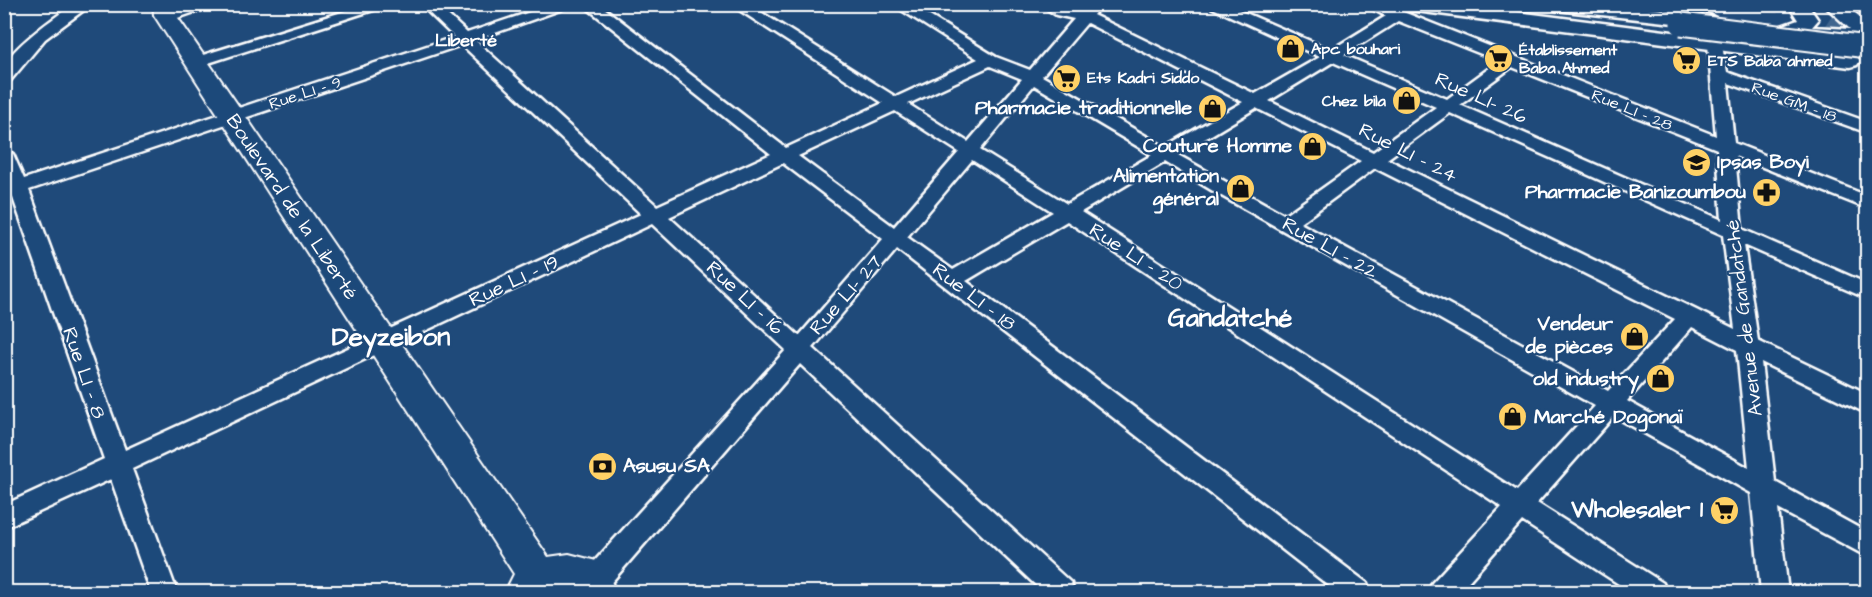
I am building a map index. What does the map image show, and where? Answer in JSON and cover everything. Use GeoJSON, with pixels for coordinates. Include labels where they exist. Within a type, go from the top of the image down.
{"type":"FeatureCollection","features":[{"type":"Feature","properties":{"kind":"highway","name":"Boulevard de la Liberté"},"geometry":{"type":"LineString","coordinates":[[159,11],[196,62],[381,342],[531,585]]}},
{"type":"Feature","properties":{"kind":"highway"},"geometry":{"type":"LineString","coordinates":[[531,585],[564,570],[586,575],[595,588]]}},
{"type":"Feature","properties":{"kind":"main road"},"geometry":{"type":"LineString","coordinates":[[1451,4],[1868,47]]}},
{"type":"Feature","properties":{"kind":"main road"},"geometry":{"type":"LineString","coordinates":[[1505,4],[1684,28],[1862,61]]}},
{"type":"Feature","properties":{"kind":"main road"},"geometry":{"type":"LineString","coordinates":[[1556,4],[1788,30],[1818,17]]}},
{"type":"Feature","properties":{"kind":"main road"},"geometry":{"type":"LineString","coordinates":[[1832,4],[1851,22],[1868,33]]}},
{"type":"Feature","properties":{"kind":"main road"},"geometry":{"type":"LineString","coordinates":[[1407,8],[1862,61]]}},
{"type":"Feature","properties":{"kind":"main road"},"geometry":{"type":"LineString","coordinates":[[1818,17],[1832,47],[1862,61]]}},
{"type":"Feature","properties":{"kind":"main road"},"geometry":{"type":"LineString","coordinates":[[1788,30],[1818,17]]}},
{"type":"Feature","properties":{"kind":"main road"},"geometry":{"type":"LineString","coordinates":[[1818,17],[1845,34],[1868,33]]}},
{"type":"Feature","properties":{"kind":"street"},"geometry":{"type":"LineString","coordinates":[[4,78],[25,48],[85,4]]}},
{"type":"Feature","properties":{"kind":"street"},"geometry":{"type":"LineString","coordinates":[[65,17],[95,4]]}},
{"type":"Feature","properties":{"kind":"street"},"geometry":{"type":"LineString","coordinates":[[159,11],[211,4]]}},
{"type":"Feature","properties":{"kind":"street"},"geometry":{"type":"LineString","coordinates":[[196,62],[385,4]]}},
{"type":"Feature","properties":{"kind":"street","name":"Rue LI - 16"},"geometry":{"type":"LineString","coordinates":[[428,4],[1061,592]]}},
{"type":"Feature","properties":{"kind":"street","name":"Rue LI - 9"},"geometry":{"type":"LineString","coordinates":[[12,190],[570,4]]}},
{"type":"Feature","properties":{"kind":"street","name":"Rue LI - 18"},"geometry":{"type":"LineString","coordinates":[[588,4],[1358,592]]}},
{"type":"Feature","properties":{"kind":"street","name":"Rue LI - 20"},"geometry":{"type":"LineString","coordinates":[[737,4],[967,152],[1067,212],[1653,592]]}},
{"type":"Feature","properties":{"kind":"street","name":"Rue LI - 24"},"geometry":{"type":"LineString","coordinates":[[1047,4],[1061,12],[1091,11],[1253,101],[1868,405]]}},
{"type":"Feature","properties":{"kind":"street","name":"Rue LI- 26"},"geometry":{"type":"LineString","coordinates":[[1210,4],[1451,106],[1733,234],[1868,292]]}},
{"type":"Feature","properties":{"kind":"street","name":"Rue LI - 28"},"geometry":{"type":"LineString","coordinates":[[1369,4],[1407,8],[1510,61],[1868,203]]}},
{"type":"Feature","properties":{"kind":"street","name":"Rue LI - 22"},"geometry":{"type":"LineString","coordinates":[[912,7],[990,60],[1032,77],[1163,155],[1868,546]]}},
{"type":"Feature","properties":{"kind":"street"},"geometry":{"type":"LineString","coordinates":[[952,280],[1331,57],[1407,8]]}},
{"type":"Feature","properties":{"kind":"street","name":"Rue LI- 27"},"geometry":{"type":"LineString","coordinates":[[595,588],[967,152],[1091,11]]}},
{"type":"Feature","properties":{"kind":"street","name":"Avenue de Gandatché"},"geometry":{"type":"LineString","coordinates":[[1716,44],[1733,234],[1748,346],[1774,592]]}},
{"type":"Feature","properties":{"kind":"street"},"geometry":{"type":"LineString","coordinates":[[4,53],[25,48]]}},
{"type":"Feature","properties":{"kind":"street","name":"Rue LI - 19"},"geometry":{"type":"LineString","coordinates":[[4,517],[990,60]]}},
{"type":"Feature","properties":{"kind":"street"},"geometry":{"type":"LineString","coordinates":[[1286,224],[1510,61]]}},
{"type":"Feature","properties":{"kind":"street","name":"Rue GM - 18"},"geometry":{"type":"LineString","coordinates":[[1720,75],[1868,128]]}},
{"type":"Feature","properties":{"kind":"street","name":"Rue LI - 8"},"geometry":{"type":"LineString","coordinates":[[4,154],[12,190],[164,592]]}},
{"type":"Feature","properties":{"kind":"street"},"geometry":{"type":"LineString","coordinates":[[1442,592],[1688,318]]}},
{"type":"Feature","properties":{"kind":"shaded area"},"geometry":{"type":"Polygon","coordinates":[[[1694,5],[1781,5],[1785,11],[1776,10],[1778,14],[1694,5]]]}},
{"type":"Feature","properties":{"kind":"tunnel"},"geometry":{"type":"LineString","coordinates":[[1826,24],[1862,48]]}},
{"type":"Feature","properties":{"kind":"place","name":"Apc bouhari"},"geometry":{"type":"Point","coordinates":[1290,49]}},
{"type":"Feature","properties":{"kind":"place","name":"Établissement Baba Ahmed"},"geometry":{"type":"Point","coordinates":[1498,59]}},
{"type":"Feature","properties":{"kind":"place","name":"ETS Baba ahmed"},"geometry":{"type":"Point","coordinates":[1687,61]}},
{"type":"Feature","properties":{"kind":"place","name":"Ets Kadri Siddo"},"geometry":{"type":"Point","coordinates":[1066,78]}},
{"type":"Feature","properties":{"kind":"place","name":"Chez bila"},"geometry":{"type":"Point","coordinates":[1407,101]}},
{"type":"Feature","properties":{"kind":"place","name":"Pharmacie traditionnelle"},"geometry":{"type":"Point","coordinates":[1213,108]}},
{"type":"Feature","properties":{"kind":"place","name":"Couture Homme"},"geometry":{"type":"Point","coordinates":[1313,146]}},
{"type":"Feature","properties":{"kind":"place","name":"Ipsas Boyi"},"geometry":{"type":"Point","coordinates":[1696,162]}},
{"type":"Feature","properties":{"kind":"place","name":"Alimentation général"},"geometry":{"type":"Point","coordinates":[1240,188]}},
{"type":"Feature","properties":{"kind":"place","name":"Pharmacie Banizoumbou"},"geometry":{"type":"Point","coordinates":[1767,192]}},
{"type":"Feature","properties":{"kind":"place","name":"Vendeur de pièces"},"geometry":{"type":"Point","coordinates":[1634,336]}},
{"type":"Feature","properties":{"kind":"place","name":"old industry"},"geometry":{"type":"Point","coordinates":[1660,379]}},
{"type":"Feature","properties":{"kind":"place","name":"Marché Dogonaï"},"geometry":{"type":"Point","coordinates":[1513,417]}},
{"type":"Feature","properties":{"kind":"place","name":"Asusu SA"},"geometry":{"type":"Point","coordinates":[602,466]}},
{"type":"Feature","properties":{"kind":"place","name":"Wholesaler 1"},"geometry":{"type":"Point","coordinates":[1724,510]}},
{"type":"Feature","properties":{"kind":"district","name":"Liberté"},"geometry":{"type":"Point","coordinates":[466,40]}},
{"type":"Feature","properties":{"kind":"district","name":"Gandatché"},"geometry":{"type":"Point","coordinates":[1230,318]}},
{"type":"Feature","properties":{"kind":"district","name":"Deyzeibon"},"geometry":{"type":"Point","coordinates":[391,337]}}]}
